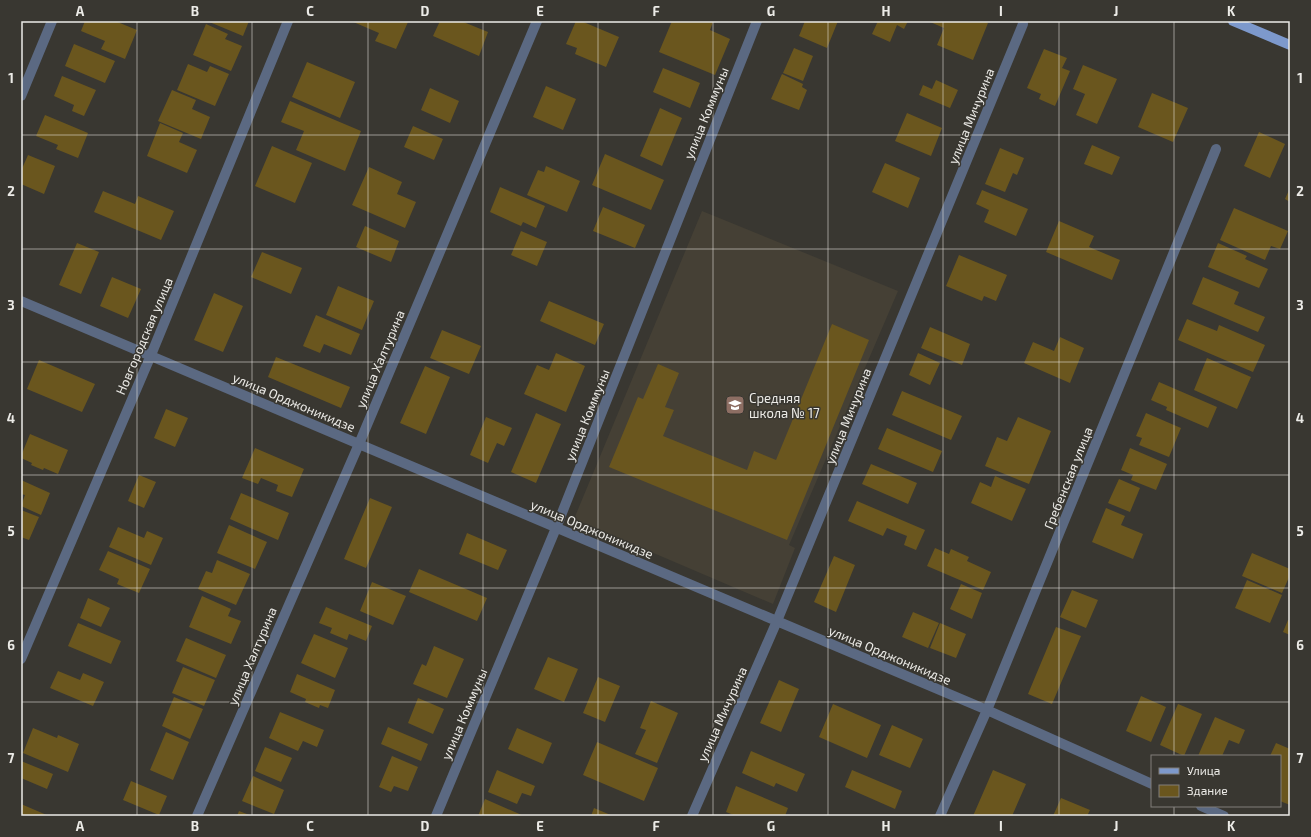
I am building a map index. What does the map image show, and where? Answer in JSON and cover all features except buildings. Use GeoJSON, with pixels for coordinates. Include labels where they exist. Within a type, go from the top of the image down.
{"type":"FeatureCollection","features":[{"type":"Feature","properties":{"kind":"main road"},"geometry":{"type":"LineString","coordinates":[[1233,21],[1290,45]]}},
{"type":"Feature","properties":{"kind":"street"},"geometry":{"type":"LineString","coordinates":[[21,96],[52,21]]}},
{"type":"Feature","properties":{"kind":"street","name":"Новгородская улица"},"geometry":{"type":"LineString","coordinates":[[21,659],[151,355],[288,21]]}},
{"type":"Feature","properties":{"kind":"street","name":"улица Халтурина"},"geometry":{"type":"LineString","coordinates":[[197,816],[359,444],[537,21]]}},
{"type":"Feature","properties":{"kind":"street","name":"улица Коммуны"},"geometry":{"type":"LineString","coordinates":[[436,816],[556,528],[756,21]]}},
{"type":"Feature","properties":{"kind":"street","name":"улица Мичурина"},"geometry":{"type":"LineString","coordinates":[[692,816],[777,621],[1023,24]]}},
{"type":"Feature","properties":{"kind":"street","name":"Гребенская улица"},"geometry":{"type":"LineString","coordinates":[[940,816],[987,710],[1216,148]]}},
{"type":"Feature","properties":{"kind":"street","name":"улица Орджоникидзе"},"geometry":{"type":"LineString","coordinates":[[21,300],[987,710],[1151,784]]}},
{"type":"Feature","properties":{"kind":"street"},"geometry":{"type":"LineString","coordinates":[[1203,807],[1224,816]]}},
{"type":"Feature","properties":{"kind":"shaded area","name":"Средняя школа № 17"},"geometry":{"type":"Polygon","coordinates":[[[702,211],[898,291],[789,545],[795,548],[773,604],[574,519],[702,211]]]}},
{"type":"Feature","properties":{"kind":"place","name":"Средняя школа № 17"},"geometry":{"type":"Point","coordinates":[735,405]}}]}
